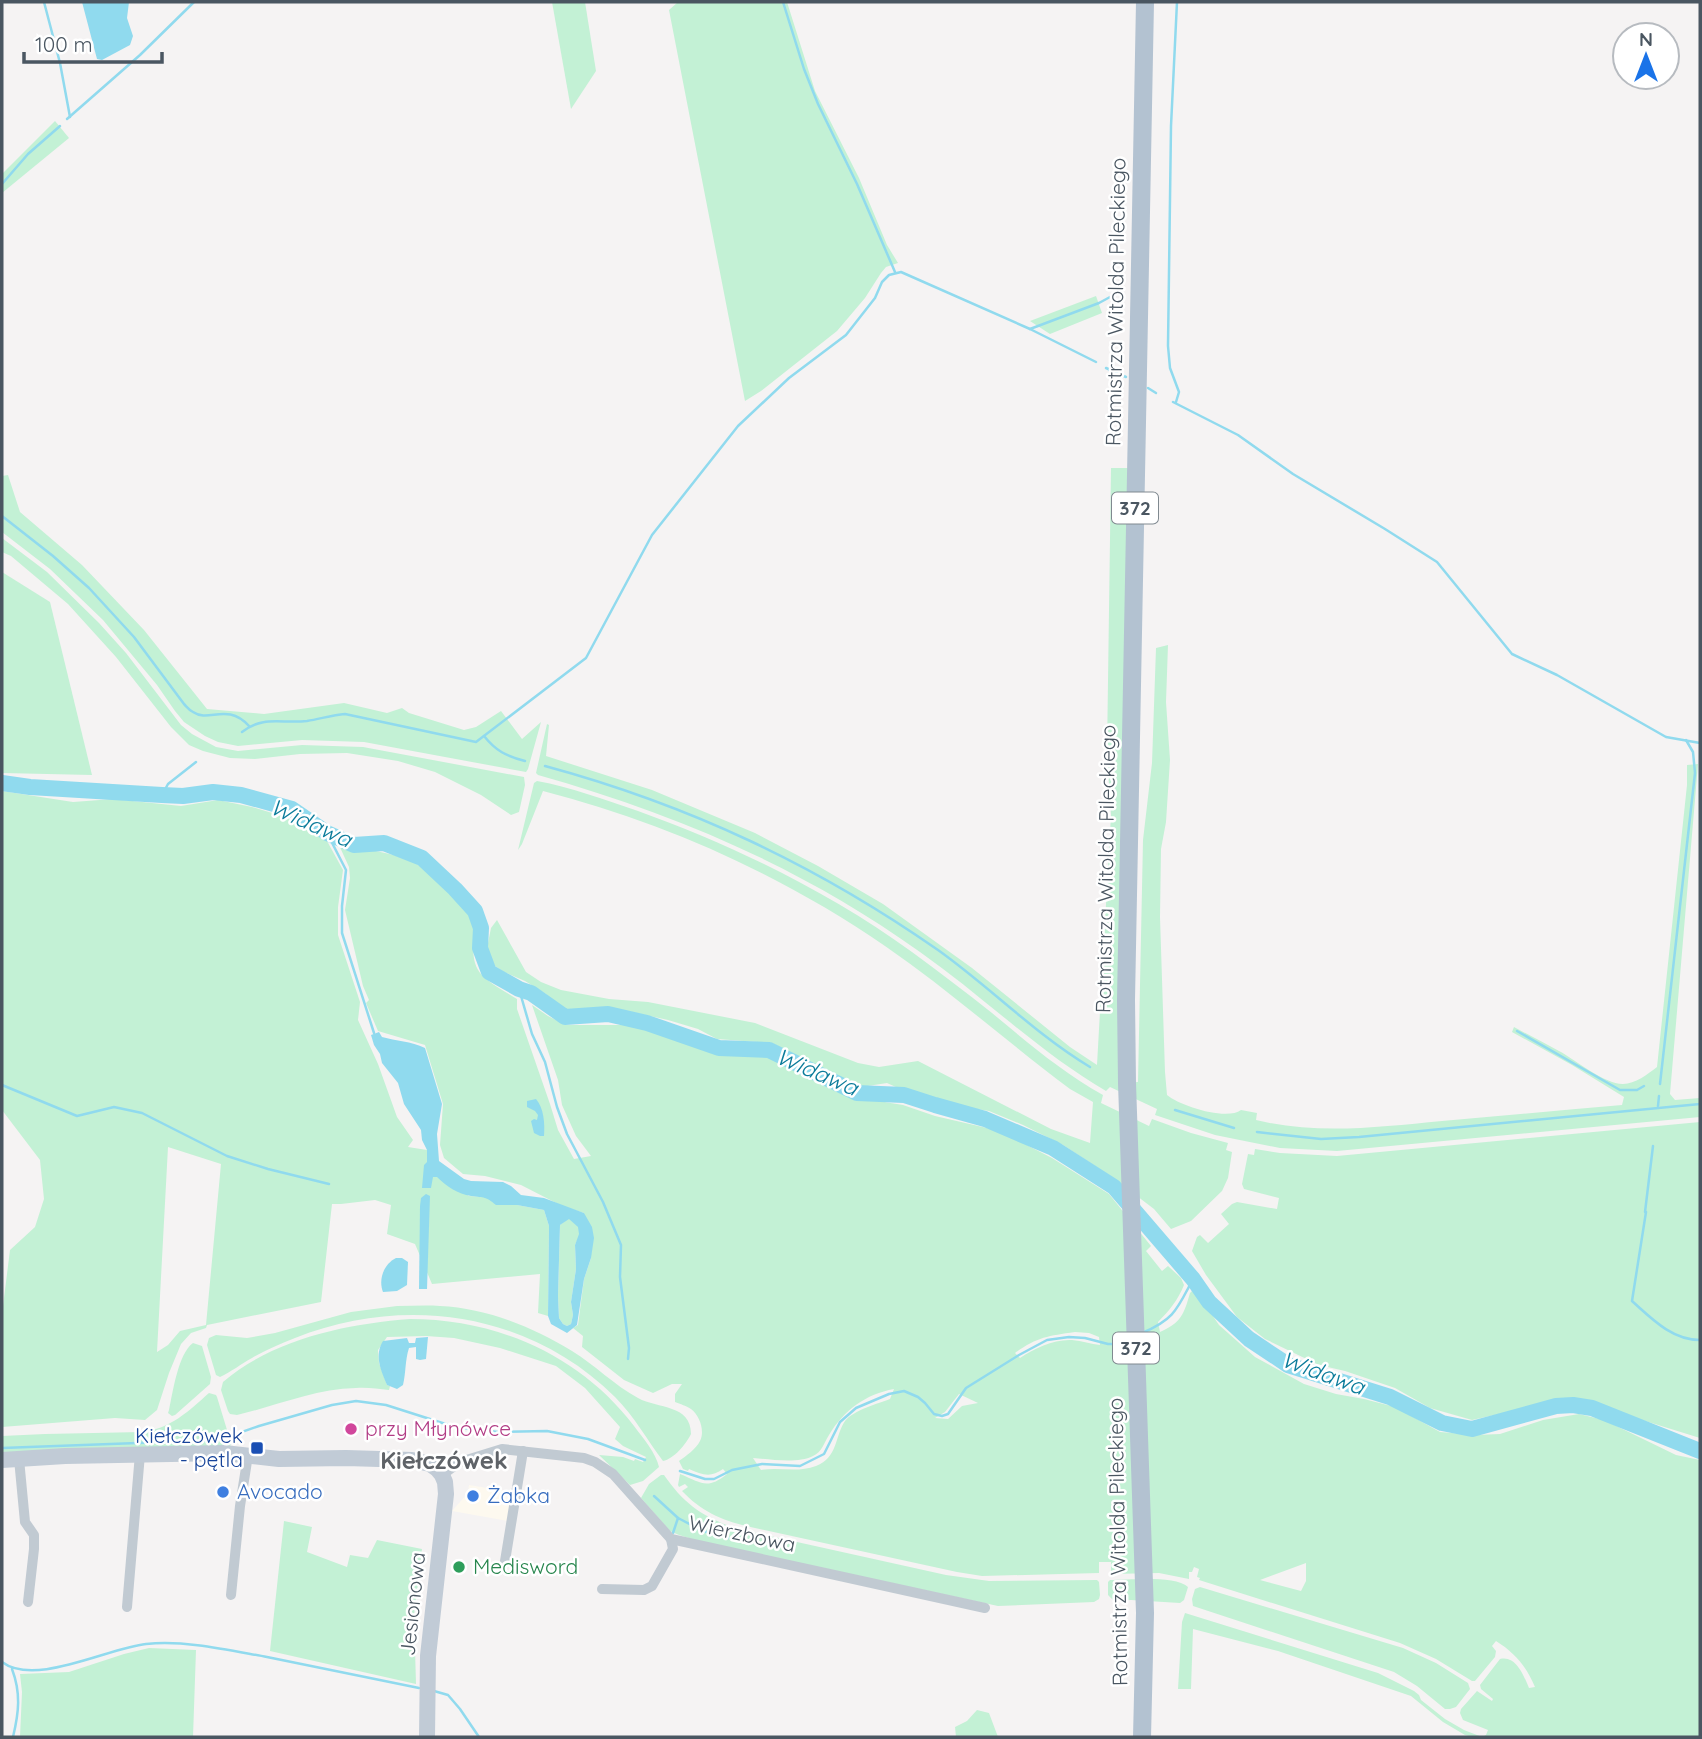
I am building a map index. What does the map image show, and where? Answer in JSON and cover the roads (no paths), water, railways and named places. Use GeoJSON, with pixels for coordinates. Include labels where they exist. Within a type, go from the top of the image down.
{"type":"FeatureCollection","features":[{"type":"Feature","properties":{"kind":"main road","name":"Rotmistrza Witolda Pileckiego"},"geometry":{"type":"LineString","coordinates":[[1142,1737],[1145,1613],[1126,1000],[1145,2]]}},
{"type":"Feature","properties":{"kind":"street","name":"Wierzbowa"},"geometry":{"type":"LineString","coordinates":[[442,1475],[460,1462],[502,1449],[584,1458],[596,1462],[612,1474],[671,1539],[985,1608]]}},
{"type":"Feature","properties":{"kind":"street"},"geometry":{"type":"LineString","coordinates":[[505,1561],[523,1451]]}},
{"type":"Feature","properties":{"kind":"street"},"geometry":{"type":"LineString","coordinates":[[2,1460],[224,1453],[294,1460],[412,1460],[430,1464],[442,1475]]}},
{"type":"Feature","properties":{"kind":"street"},"geometry":{"type":"LineString","coordinates":[[127,1607],[139,1454]]}},
{"type":"Feature","properties":{"kind":"street"},"geometry":{"type":"LineString","coordinates":[[231,1594],[248,1455]]}},
{"type":"Feature","properties":{"kind":"street"},"geometry":{"type":"LineString","coordinates":[[19,1459],[26,1522],[34,1535],[28,1602]]}},
{"type":"Feature","properties":{"kind":"street","name":"Jesionowa"},"geometry":{"type":"LineString","coordinates":[[427,1737],[429,1637],[446,1494],[442,1475]]}},
{"type":"Feature","properties":{"kind":"street"},"geometry":{"type":"LineString","coordinates":[[602,1589],[644,1590],[652,1586],[673,1549],[671,1539]]}},
{"type":"Feature","properties":{"kind":"water"},"geometry":{"type":"Polygon","coordinates":[[[82,2],[129,2],[127,18],[133,36],[130,45],[102,60],[97,59],[82,2]]]}},
{"type":"Feature","properties":{"kind":"water"},"geometry":{"type":"Polygon","coordinates":[[[379,1032],[382,1037],[425,1048],[442,1104],[437,1134],[439,1161],[464,1179],[503,1182],[521,1195],[544,1198],[584,1213],[592,1227],[594,1238],[577,1325],[567,1333],[551,1324],[548,1316],[549,1226],[544,1210],[517,1205],[496,1205],[485,1198],[457,1191],[437,1177],[433,1177],[431,1188],[422,1188],[427,1150],[421,1130],[404,1104],[398,1083],[382,1063],[371,1035],[379,1032]],[[569,1219],[560,1225],[559,1318],[567,1326],[571,1324],[573,1315],[571,1302],[578,1227],[569,1219]]]}},
{"type":"Feature","properties":{"kind":"water"},"geometry":{"type":"Polygon","coordinates":[[[536,1099],[543,1116],[544,1136],[534,1133],[531,1121],[537,1120],[538,1115],[527,1107],[527,1101],[536,1099]]]}},
{"type":"Feature","properties":{"kind":"water"},"geometry":{"type":"Polygon","coordinates":[[[426,1194],[430,1196],[427,1289],[419,1289],[420,1206],[421,1198],[426,1194]]]}},
{"type":"Feature","properties":{"kind":"water"},"geometry":{"type":"Polygon","coordinates":[[[396,1258],[408,1262],[407,1285],[397,1291],[383,1292],[383,1272],[396,1258]]]}},
{"type":"Feature","properties":{"kind":"water"},"geometry":{"type":"Polygon","coordinates":[[[428,1337],[426,1359],[416,1359],[416,1347],[409,1348],[403,1385],[397,1389],[387,1385],[379,1358],[383,1341],[407,1338],[409,1343],[415,1343],[416,1338],[428,1337]]]}},
{"type":"Feature","properties":{"kind":"waterway"},"geometry":{"type":"LineString","coordinates":[[44,2],[60,63],[70,117]]}},
{"type":"Feature","properties":{"kind":"waterway"},"geometry":{"type":"LineString","coordinates":[[67,119],[140,55],[194,2]]}},
{"type":"Feature","properties":{"kind":"waterway"},"geometry":{"type":"LineString","coordinates":[[783,2],[818,104],[857,184],[895,272]]}},
{"type":"Feature","properties":{"kind":"waterway"},"geometry":{"type":"LineString","coordinates":[[1176,402],[1179,392],[1170,368],[1168,346],[1171,126],[1177,2]]}},
{"type":"Feature","properties":{"kind":"waterway"},"geometry":{"type":"LineString","coordinates":[[2,184],[28,154],[60,126]]}},
{"type":"Feature","properties":{"kind":"waterway"},"geometry":{"type":"LineString","coordinates":[[242,732],[265,722],[307,721],[345,714],[476,742],[586,658],[652,535],[738,426],[789,378],[846,335],[889,275],[901,272],[1030,329],[1096,362]]}},
{"type":"Feature","properties":{"kind":"waterway"},"geometry":{"type":"LineString","coordinates":[[1030,329],[1110,297]]}},
{"type":"Feature","properties":{"kind":"waterway"},"geometry":{"type":"LineString","coordinates":[[1106,368],[1126,377]]}},
{"type":"Feature","properties":{"kind":"waterway"},"geometry":{"type":"LineString","coordinates":[[1148,388],[1156,393]]}},
{"type":"Feature","properties":{"kind":"waterway"},"geometry":{"type":"LineString","coordinates":[[1173,402],[1238,435],[1293,474],[1437,562],[1512,654],[1557,675],[1666,737],[1700,743]]}},
{"type":"Feature","properties":{"kind":"waterway"},"geometry":{"type":"LineString","coordinates":[[2,516],[89,588],[134,637],[189,709],[199,715],[233,715],[249,726]]}},
{"type":"Feature","properties":{"kind":"waterway"},"geometry":{"type":"LineString","coordinates":[[484,736],[502,752],[525,761]]}},
{"type":"Feature","properties":{"kind":"waterway"},"geometry":{"type":"LineString","coordinates":[[1660,1084],[1695,773],[1693,752],[1686,740]]}},
{"type":"Feature","properties":{"kind":"waterway"},"geometry":{"type":"LineString","coordinates":[[162,795],[168,784],[196,762]]}},
{"type":"Feature","properties":{"kind":"waterway"},"geometry":{"type":"LineString","coordinates":[[545,766],[650,799],[750,841],[798,865],[892,919],[938,950],[1050,1040],[1090,1067]]}},
{"type":"Feature","properties":{"kind":"waterway","name":"Widawa"},"geometry":{"type":"LineString","coordinates":[[2,783],[162,795],[183,796],[213,792],[241,795],[292,809],[327,833],[354,845],[384,843],[422,858],[475,911],[481,928],[480,948],[489,972],[531,993],[565,1017],[608,1014],[647,1023],[719,1048],[769,1050],[857,1093],[904,1095],[985,1119],[1053,1148],[1114,1187],[1193,1279],[1209,1302],[1249,1339],[1288,1365],[1390,1397],[1442,1423],[1472,1429],[1556,1406],[1573,1405],[1592,1408],[1700,1451]]}},
{"type":"Feature","properties":{"kind":"waterway"},"geometry":{"type":"LineString","coordinates":[[327,833],[346,870],[342,933],[374,1033]]}},
{"type":"Feature","properties":{"kind":"waterway"},"geometry":{"type":"LineString","coordinates":[[519,989],[567,1134],[603,1202],[621,1245],[620,1277],[628,1359]]}},
{"type":"Feature","properties":{"kind":"waterway"},"geometry":{"type":"LineString","coordinates":[[1517,1031],[1620,1090],[1637,1090],[1644,1086]]}},
{"type":"Feature","properties":{"kind":"waterway"},"geometry":{"type":"LineString","coordinates":[[2,1085],[77,1116],[114,1107],[142,1113],[227,1156],[329,1184]]}},
{"type":"Feature","properties":{"kind":"waterway"},"geometry":{"type":"LineString","coordinates":[[1658,1106],[1659,1096]]}},
{"type":"Feature","properties":{"kind":"waterway"},"geometry":{"type":"LineString","coordinates":[[1257,1132],[1321,1139],[1359,1137],[1700,1104]]}},
{"type":"Feature","properties":{"kind":"waterway"},"geometry":{"type":"LineString","coordinates":[[1175,1110],[1234,1128]]}},
{"type":"Feature","properties":{"kind":"waterway"},"geometry":{"type":"LineString","coordinates":[[1645,1212],[1653,1146]]}},
{"type":"Feature","properties":{"kind":"waterway"},"geometry":{"type":"LineString","coordinates":[[1646,1212],[1632,1301],[1671,1332],[1700,1340]]}},
{"type":"Feature","properties":{"kind":"waterway"},"geometry":{"type":"LineString","coordinates":[[1142,1333],[1162,1323],[1174,1312],[1193,1279]]}},
{"type":"Feature","properties":{"kind":"waterway"},"geometry":{"type":"LineString","coordinates":[[680,1471],[714,1479],[732,1470],[762,1464],[800,1466],[824,1454],[840,1422],[856,1408],[889,1394],[904,1391],[918,1397],[934,1414],[942,1416],[948,1414],[966,1388],[1047,1340],[1069,1337],[1118,1344],[1130,1339]]}},
{"type":"Feature","properties":{"kind":"waterway"},"geometry":{"type":"LineString","coordinates":[[2,1448],[219,1440],[332,1405],[356,1401],[386,1405],[455,1427],[498,1432],[547,1431],[588,1439],[645,1460]]}},
{"type":"Feature","properties":{"kind":"waterway"},"geometry":{"type":"LineString","coordinates":[[654,1496],[678,1518]]}},
{"type":"Feature","properties":{"kind":"waterway"},"geometry":{"type":"LineString","coordinates":[[673,1533],[678,1518],[703,1531],[728,1538]]}},
{"type":"Feature","properties":{"kind":"waterway"},"geometry":{"type":"LineString","coordinates":[[2,1662],[16,1669],[52,1668],[130,1647],[176,1643],[237,1651],[419,1688]]}},
{"type":"Feature","properties":{"kind":"waterway"},"geometry":{"type":"LineString","coordinates":[[12,1669],[18,1703],[13,1737]]}},
{"type":"Feature","properties":{"kind":"waterway"},"geometry":{"type":"LineString","coordinates":[[434,1691],[448,1695],[479,1737]]}},
{"type":"Feature","properties":{"kind":"place","name":"przy Młynówce"},"geometry":{"type":"Point","coordinates":[351,1429]}},
{"type":"Feature","properties":{"kind":"place","name":"Kiełczówek - pętla"},"geometry":{"type":"Point","coordinates":[257,1448]}},
{"type":"Feature","properties":{"kind":"place","name":"Avocado"},"geometry":{"type":"Point","coordinates":[223,1492]}},
{"type":"Feature","properties":{"kind":"place","name":"Żabka"},"geometry":{"type":"Point","coordinates":[473,1496]}},
{"type":"Feature","properties":{"kind":"place","name":"Medisword"},"geometry":{"type":"Point","coordinates":[459,1567]}},
{"type":"Feature","properties":{"kind":"district","name":"Kiełczówek"},"geometry":{"type":"Point","coordinates":[444,1461]}}]}
